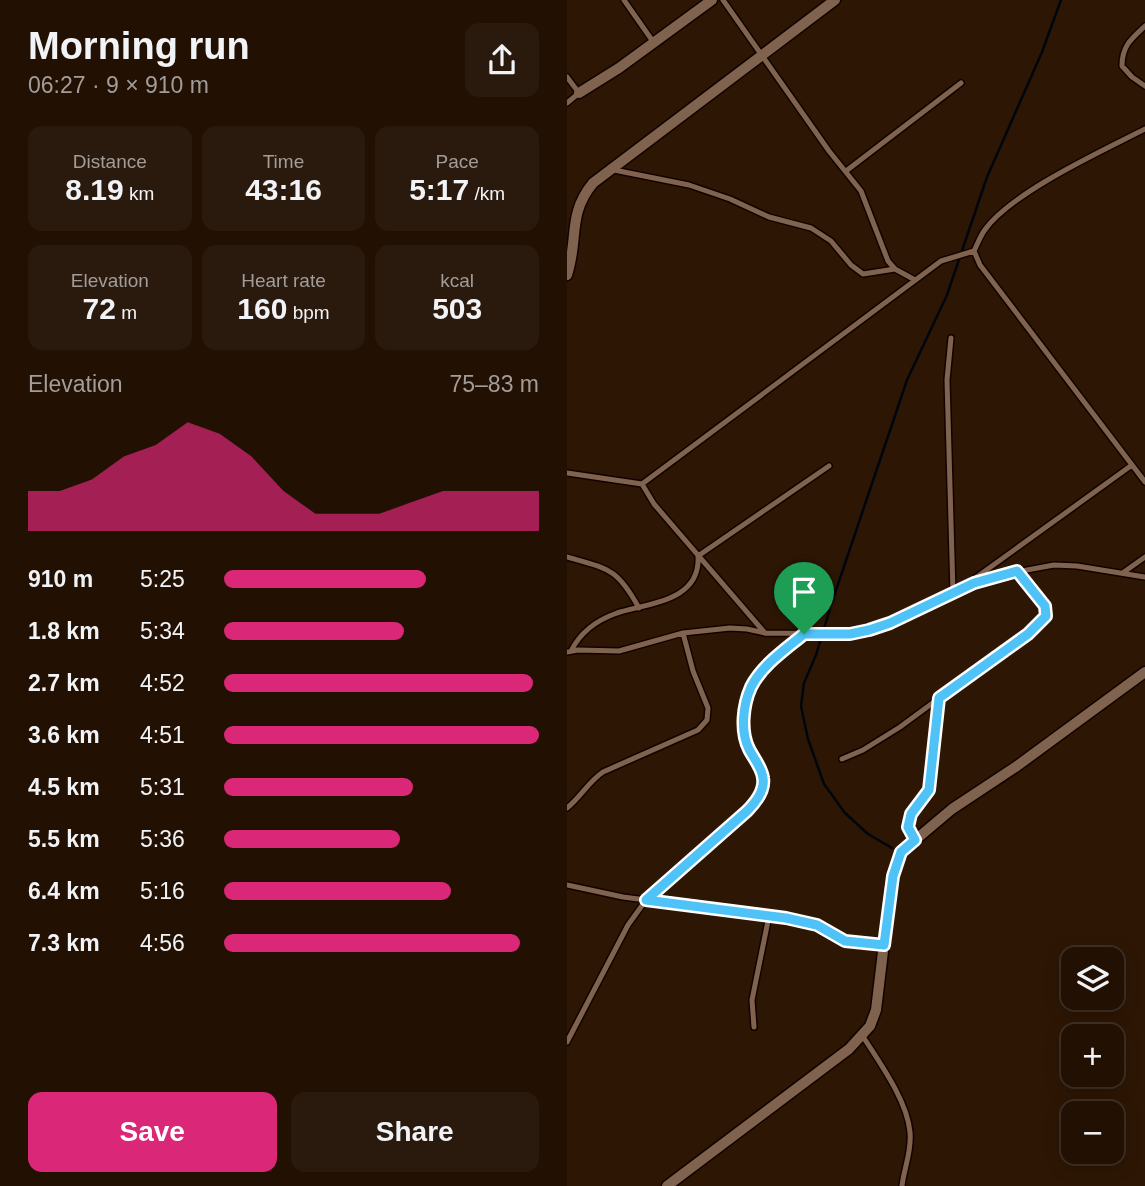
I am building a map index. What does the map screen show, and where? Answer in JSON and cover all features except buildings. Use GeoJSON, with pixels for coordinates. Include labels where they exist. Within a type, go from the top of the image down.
{"type":"FeatureCollection","features":[{"type":"Feature","properties":{"kind":"street"},"geometry":{"type":"LineString","coordinates":[[579,93],[619,68],[712,0]]}},
{"type":"Feature","properties":{"kind":"street"},"geometry":{"type":"LineString","coordinates":[[567,275],[574,245],[573,227],[581,196],[593,183],[835,0]]}},
{"type":"Feature","properties":{"kind":"street"},"geometry":{"type":"LineString","coordinates":[[667,1186],[849,1049],[870,1026],[876,1010],[893,876],[901,852],[952,808],[1017,766],[1145,673]]}},
{"type":"Feature","properties":{"kind":"lane"},"geometry":{"type":"LineString","coordinates":[[624,0],[653,43]]}},
{"type":"Feature","properties":{"kind":"lane"},"geometry":{"type":"LineString","coordinates":[[723,0],[866,199],[888,261],[895,269],[915,280]]}},
{"type":"Feature","properties":{"kind":"lane"},"geometry":{"type":"LineString","coordinates":[[1145,26],[1131,39],[1122,53],[1122,66],[1145,86]]}},
{"type":"Feature","properties":{"kind":"lane"},"geometry":{"type":"LineString","coordinates":[[567,77],[579,93],[567,103]]}},
{"type":"Feature","properties":{"kind":"lane"},"geometry":{"type":"LineString","coordinates":[[846,171],[961,83]]}},
{"type":"Feature","properties":{"kind":"lane"},"geometry":{"type":"LineString","coordinates":[[1145,129],[1059,174],[1014,203],[982,233],[974,251],[980,265],[1145,482]]}},
{"type":"Feature","properties":{"kind":"lane"},"geometry":{"type":"LineString","coordinates":[[611,169],[689,185],[730,199],[769,217],[811,228],[831,242],[851,265],[863,274],[895,269]]}},
{"type":"Feature","properties":{"kind":"lane"},"geometry":{"type":"LineString","coordinates":[[567,473],[642,484],[941,261],[974,251]]}},
{"type":"Feature","properties":{"kind":"lane"},"geometry":{"type":"LineString","coordinates":[[951,338],[947,380],[953,593]]}},
{"type":"Feature","properties":{"kind":"lane"},"geometry":{"type":"LineString","coordinates":[[953,593],[1132,465]]}},
{"type":"Feature","properties":{"kind":"lane"},"geometry":{"type":"LineString","coordinates":[[698,555],[829,466]]}},
{"type":"Feature","properties":{"kind":"lane"},"geometry":{"type":"LineString","coordinates":[[642,484],[654,504],[765,633]]}},
{"type":"Feature","properties":{"kind":"lane"},"geometry":{"type":"LineString","coordinates":[[569,652],[587,629],[616,613],[661,603],[687,586],[696,578],[699,570],[698,555]]}},
{"type":"Feature","properties":{"kind":"lane"},"geometry":{"type":"LineString","coordinates":[[1124,572],[1145,556]]}},
{"type":"Feature","properties":{"kind":"lane"},"geometry":{"type":"LineString","coordinates":[[567,557],[612,571],[630,592],[639,608]]}},
{"type":"Feature","properties":{"kind":"lane"},"geometry":{"type":"LineString","coordinates":[[569,652],[618,650],[683,633],[730,628],[765,633],[850,634],[890,623],[994,576],[1054,565],[1124,572],[1145,578]]}},
{"type":"Feature","properties":{"kind":"lane"},"geometry":{"type":"LineString","coordinates":[[842,759],[882,738],[1028,634],[1046,616],[1045,606],[1017,571]]}},
{"type":"Feature","properties":{"kind":"lane"},"geometry":{"type":"LineString","coordinates":[[567,808],[580,798],[592,780],[603,772],[698,730],[706,720],[708,708],[693,671],[683,633]]}},
{"type":"Feature","properties":{"kind":"lane"},"geometry":{"type":"LineString","coordinates":[[567,1042],[628,925],[646,900],[758,799],[764,781],[759,765],[748,747],[744,727],[745,703],[752,685],[765,667],[804,634]]}},
{"type":"Feature","properties":{"kind":"lane"},"geometry":{"type":"LineString","coordinates":[[915,840],[908,827],[911,814],[929,790],[939,698]]}},
{"type":"Feature","properties":{"kind":"lane"},"geometry":{"type":"LineString","coordinates":[[567,885],[646,900],[817,925],[845,941],[884,945]]}},
{"type":"Feature","properties":{"kind":"lane"},"geometry":{"type":"LineString","coordinates":[[754,1027],[752,1000],[769,916]]}},
{"type":"Feature","properties":{"kind":"lane"},"geometry":{"type":"LineString","coordinates":[[862,1035],[891,1079],[910,1132],[902,1186]]}},
{"type":"Feature","properties":{"kind":"waterway"},"geometry":{"type":"LineString","coordinates":[[892,848],[868,834],[845,813],[824,784],[808,739],[801,706],[804,683],[816,655],[907,380],[947,295],[987,177],[1042,52],[1061,0]]}},
{"type":"Feature","properties":{"kind":"route"},"geometry":{"type":"LineString","coordinates":[[1017,571],[1045,606],[1046,616],[1040,624],[939,698],[929,790],[911,814],[908,827],[915,840],[901,852],[893,876],[884,945],[845,941],[817,925],[786,918],[646,900],[758,799],[764,781],[759,765],[748,747],[744,727],[745,703],[752,685],[765,667],[804,634],[850,634],[869,630],[890,623],[974,583],[1017,571]]}}]}
